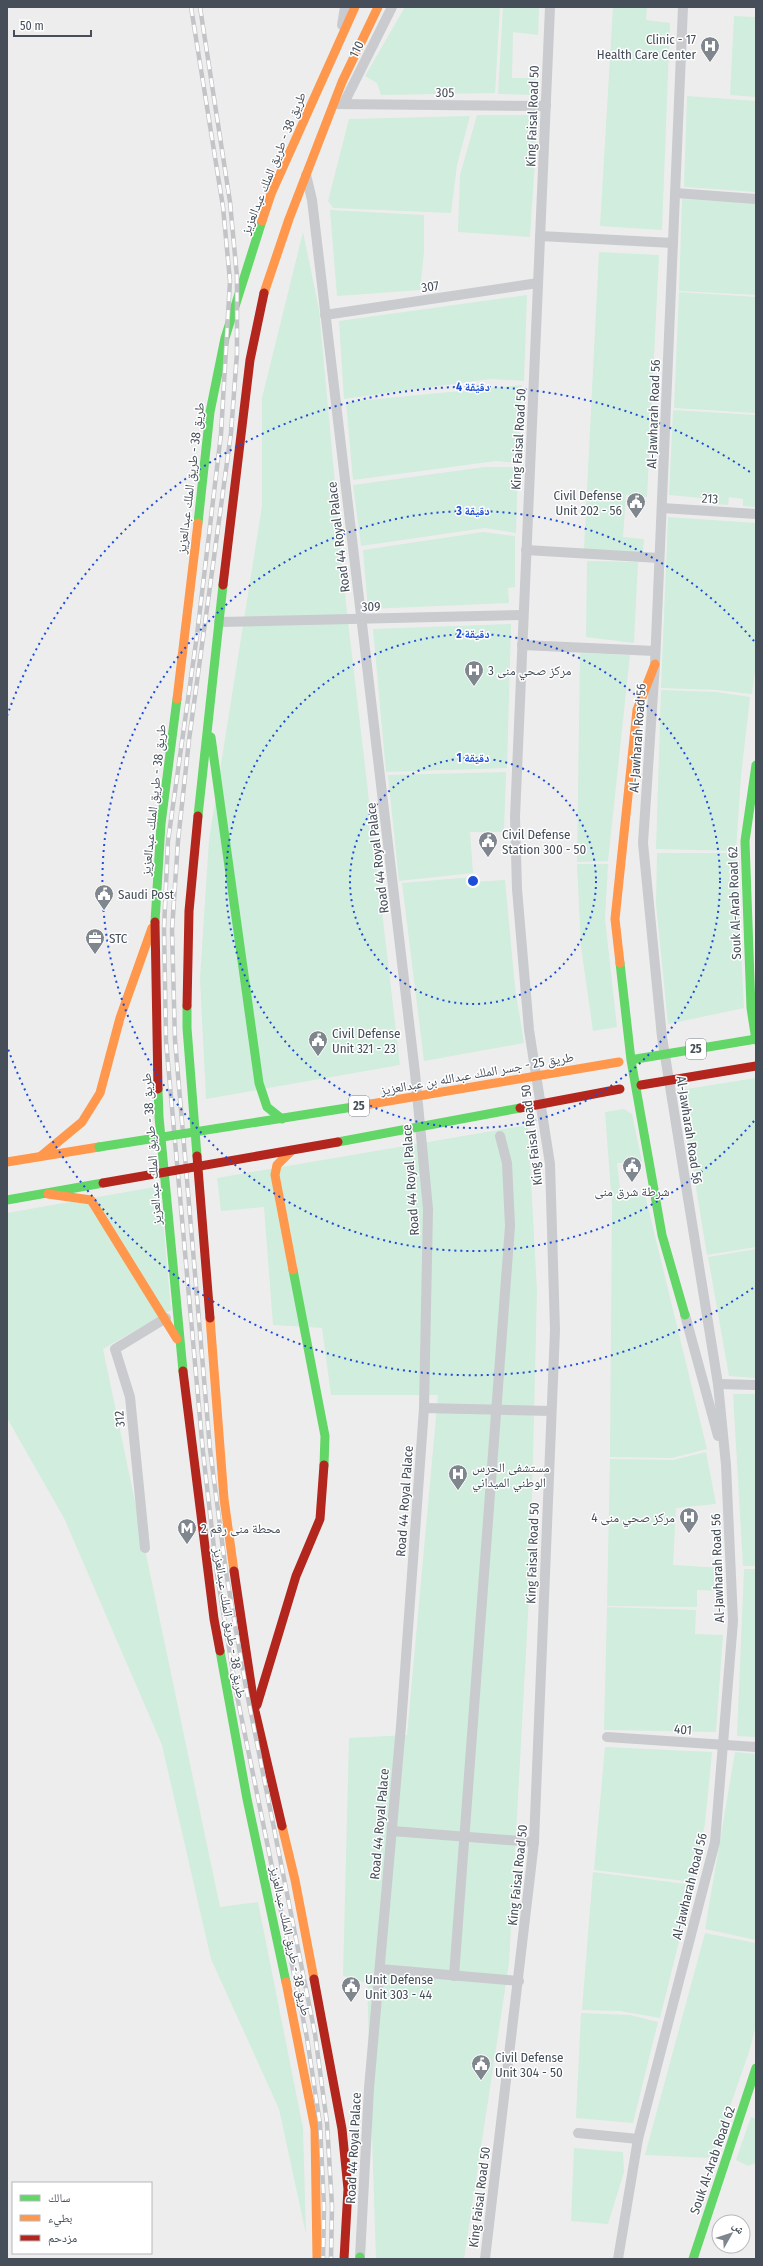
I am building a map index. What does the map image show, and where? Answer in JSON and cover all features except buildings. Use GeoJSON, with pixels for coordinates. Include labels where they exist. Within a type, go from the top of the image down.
{"type":"FeatureCollection","features":[{"type":"Feature","properties":{"kind":"main road","name":"طريق 38 - طريق الملك عبدالعزيز"},"geometry":{"type":"LineString","coordinates":[[317,2259],[318,2239],[315,2129],[292,2008],[247,1798],[214,1619],[180,1344],[159,1117],[155,918],[160,824],[187,622],[210,412],[225,338],[247,262],[271,194],[310,104],[355,7]]}},
{"type":"Feature","properties":{"kind":"main road","name":"طريق 38 - طريق الملك عبدالعزيز"},"geometry":{"type":"LineString","coordinates":[[344,2259],[348,2189],[342,2129],[295,1880],[255,1711],[224,1499],[187,1028],[189,910],[208,714],[250,360],[266,286],[306,175],[339,104],[342,82],[378,7]]}},
{"type":"Feature","properties":{"kind":"main road"},"geometry":{"type":"LineString","coordinates":[[655,664],[637,710],[615,920],[634,1059],[662,1235],[685,1315]]}},
{"type":"Feature","properties":{"kind":"main road"},"geometry":{"type":"LineString","coordinates":[[208,714],[259,1083],[267,1107],[282,1119]]}},
{"type":"Feature","properties":{"kind":"main road","name":"Souk Al-Arab Road 62"},"geometry":{"type":"LineString","coordinates":[[756,765],[745,841],[751,1008],[756,1039]]}},
{"type":"Feature","properties":{"kind":"main road"},"geometry":{"type":"LineString","coordinates":[[41,1156],[82,1122],[100,1093],[120,1018],[155,918]]}},
{"type":"Feature","properties":{"kind":"main road","name":"25"},"geometry":{"type":"LineString","coordinates":[[634,1059],[756,1039]]}},
{"type":"Feature","properties":{"kind":"main road","name":"طريق 25 - جسر الملك عبدالله بن عبدالعزيز"},"geometry":{"type":"LineString","coordinates":[[7,1162],[282,1119],[634,1059]]}},
{"type":"Feature","properties":{"kind":"main road","name":"25"},"geometry":{"type":"LineString","coordinates":[[7,1200],[292,1150],[639,1085],[756,1066]]}},
{"type":"Feature","properties":{"kind":"main road"},"geometry":{"type":"LineString","coordinates":[[255,1711],[296,1576],[320,1519],[324,1477],[325,1436],[275,1175],[277,1165],[292,1150]]}},
{"type":"Feature","properties":{"kind":"main road"},"geometry":{"type":"LineString","coordinates":[[48,1194],[91,1200],[166,1318],[180,1344]]}},
{"type":"Feature","properties":{"kind":"main road","name":"Souk Al-Arab Road 62"},"geometry":{"type":"LineString","coordinates":[[693,2259],[752,2092],[756,2069]]}},
{"type":"Feature","properties":{"kind":"street"},"geometry":{"type":"LineString","coordinates":[[339,42],[345,7]]}},
{"type":"Feature","properties":{"kind":"street","name":"110"},"geometry":{"type":"LineString","coordinates":[[339,104],[392,7]]}},
{"type":"Feature","properties":{"kind":"street","name":"King Faisal Road 50"},"geometry":{"type":"LineString","coordinates":[[485,2259],[519,1981],[534,1842],[555,1330],[550,1164],[529,1030],[517,889],[514,817],[550,7]]}},
{"type":"Feature","properties":{"kind":"street","name":"Al-Jawharah Road 56"},"geometry":{"type":"LineString","coordinates":[[618,2259],[638,2139],[715,1842],[733,1621],[726,1465],[718,1384],[662,1037],[643,843],[655,664],[683,7]]}},
{"type":"Feature","properties":{"kind":"street","name":"305"},"geometry":{"type":"LineString","coordinates":[[339,104],[546,106]]}},
{"type":"Feature","properties":{"kind":"street","name":"Road 44 Royal Palace"},"geometry":{"type":"LineString","coordinates":[[306,175],[312,200],[415,1072],[428,1209],[424,1408],[392,1831],[369,2088],[360,2258]]}},
{"type":"Feature","properties":{"kind":"street"},"geometry":{"type":"LineString","coordinates":[[675,193],[756,199]]}},
{"type":"Feature","properties":{"kind":"street"},"geometry":{"type":"LineString","coordinates":[[540,236],[673,243]]}},
{"type":"Feature","properties":{"kind":"street","name":"307"},"geometry":{"type":"LineString","coordinates":[[325,315],[538,283]]}},
{"type":"Feature","properties":{"kind":"street","name":"213"},"geometry":{"type":"LineString","coordinates":[[662,508],[756,514]]}},
{"type":"Feature","properties":{"kind":"street"},"geometry":{"type":"LineString","coordinates":[[526,550],[660,558]]}},
{"type":"Feature","properties":{"kind":"street","name":"309"},"geometry":{"type":"LineString","coordinates":[[219,622],[523,615]]}},
{"type":"Feature","properties":{"kind":"street"},"geometry":{"type":"LineString","coordinates":[[522,645],[655,651]]}},
{"type":"Feature","properties":{"kind":"street"},"geometry":{"type":"LineString","coordinates":[[454,1976],[510,1226],[507,1163],[500,1136]]}},
{"type":"Feature","properties":{"kind":"street","name":"Al-Jawharah Road 56"},"geometry":{"type":"LineString","coordinates":[[685,1315],[726,1465]]}},
{"type":"Feature","properties":{"kind":"street","name":"312"},"geometry":{"type":"LineString","coordinates":[[145,1548],[130,1397],[115,1349],[166,1318]]}},
{"type":"Feature","properties":{"kind":"street"},"geometry":{"type":"LineString","coordinates":[[718,1384],[756,1385]]}},
{"type":"Feature","properties":{"kind":"street"},"geometry":{"type":"LineString","coordinates":[[424,1408],[497,1411],[551,1411]]}},
{"type":"Feature","properties":{"kind":"street","name":"401"},"geometry":{"type":"LineString","coordinates":[[607,1737],[756,1747]]}},
{"type":"Feature","properties":{"kind":"street"},"geometry":{"type":"LineString","coordinates":[[392,1831],[534,1842]]}},
{"type":"Feature","properties":{"kind":"street"},"geometry":{"type":"LineString","coordinates":[[380,1969],[519,1981]]}},
{"type":"Feature","properties":{"kind":"street"},"geometry":{"type":"LineString","coordinates":[[578,2133],[638,2139]]}},
{"type":"Feature","properties":{"kind":"green space"},"geometry":{"type":"Polygon","coordinates":[[[405,7],[500,7],[495,93],[381,95],[377,83],[365,76],[405,7]]]}},
{"type":"Feature","properties":{"kind":"green space"},"geometry":{"type":"Polygon","coordinates":[[[503,7],[539,7],[538,35],[513,32],[512,78],[536,78],[536,95],[498,94],[503,7]]]}},
{"type":"Feature","properties":{"kind":"green space"},"geometry":{"type":"Polygon","coordinates":[[[613,7],[647,7],[646,20],[670,23],[662,230],[600,226],[613,7]]]}},
{"type":"Feature","properties":{"kind":"green space"},"geometry":{"type":"Polygon","coordinates":[[[734,16],[756,17],[756,97],[730,95],[734,16]]]}},
{"type":"Feature","properties":{"kind":"green space"},"geometry":{"type":"Polygon","coordinates":[[[687,96],[756,101],[756,192],[684,187],[687,96]]]}},
{"type":"Feature","properties":{"kind":"green space"},"geometry":{"type":"Polygon","coordinates":[[[477,115],[538,115],[530,237],[458,232],[460,175],[477,115]]]}},
{"type":"Feature","properties":{"kind":"green space"},"geometry":{"type":"Polygon","coordinates":[[[470,116],[457,165],[451,213],[333,208],[328,201],[349,119],[470,116]]]}},
{"type":"Feature","properties":{"kind":"green space"},"geometry":{"type":"Polygon","coordinates":[[[682,199],[756,203],[756,295],[679,291],[682,199]]]}},
{"type":"Feature","properties":{"kind":"green space"},"geometry":{"type":"Polygon","coordinates":[[[330,210],[424,215],[424,252],[420,290],[337,296],[330,210]]]}},
{"type":"Feature","properties":{"kind":"green space"},"geometry":{"type":"Polygon","coordinates":[[[303,232],[319,309],[346,604],[400,1065],[206,1099],[200,978],[209,840],[262,506],[262,398],[303,232]]]}},
{"type":"Feature","properties":{"kind":"green space"},"geometry":{"type":"Polygon","coordinates":[[[599,252],[659,255],[647,497],[626,495],[623,537],[644,539],[643,554],[584,549],[599,252]]]}},
{"type":"Feature","properties":{"kind":"green space"},"geometry":{"type":"Polygon","coordinates":[[[679,292],[756,297],[756,413],[674,408],[679,292]]]}},
{"type":"Feature","properties":{"kind":"green space"},"geometry":{"type":"Polygon","coordinates":[[[527,295],[524,381],[490,379],[344,399],[339,321],[527,295]]]}},
{"type":"Feature","properties":{"kind":"green space"},"geometry":{"type":"Polygon","coordinates":[[[522,385],[518,463],[496,461],[353,480],[346,402],[522,385]]]}},
{"type":"Feature","properties":{"kind":"green space"},"geometry":{"type":"Polygon","coordinates":[[[673,410],[756,415],[756,507],[743,506],[743,499],[729,497],[728,505],[712,504],[712,499],[669,495],[673,410]]]}},
{"type":"Feature","properties":{"kind":"green space"},"geometry":{"type":"Polygon","coordinates":[[[485,467],[518,467],[516,533],[485,528],[361,546],[353,485],[485,467]]]}},
{"type":"Feature","properties":{"kind":"green space"},"geometry":{"type":"Polygon","coordinates":[[[668,517],[756,523],[756,664],[752,694],[717,690],[661,688],[668,517]]]}},
{"type":"Feature","properties":{"kind":"green space"},"geometry":{"type":"Polygon","coordinates":[[[483,532],[515,536],[515,587],[508,588],[509,603],[368,609],[363,550],[483,532]]]}},
{"type":"Feature","properties":{"kind":"green space"},"geometry":{"type":"Polygon","coordinates":[[[587,561],[638,562],[634,643],[586,637],[587,561]]]}},
{"type":"Feature","properties":{"kind":"green space"},"geometry":{"type":"Polygon","coordinates":[[[511,624],[507,768],[386,772],[373,629],[511,624]]]}},
{"type":"Feature","properties":{"kind":"green space"},"geometry":{"type":"Polygon","coordinates":[[[580,653],[630,655],[608,861],[577,862],[580,653]]]}},
{"type":"Feature","properties":{"kind":"green space"},"geometry":{"type":"Polygon","coordinates":[[[661,690],[716,692],[750,697],[741,776],[736,851],[656,849],[661,690]]]}},
{"type":"Feature","properties":{"kind":"green space"},"geometry":{"type":"Polygon","coordinates":[[[506,772],[504,832],[470,832],[473,873],[399,881],[388,775],[506,772]]]}},
{"type":"Feature","properties":{"kind":"green space"},"geometry":{"type":"Polygon","coordinates":[[[657,853],[736,853],[744,1008],[668,1024],[656,904],[657,853]]]}},
{"type":"Feature","properties":{"kind":"green space"},"geometry":{"type":"Polygon","coordinates":[[[577,864],[608,864],[605,919],[617,1027],[593,1031],[581,947],[577,864]]]}},
{"type":"Feature","properties":{"kind":"green space"},"geometry":{"type":"Polygon","coordinates":[[[473,877],[473,882],[505,880],[515,987],[524,1043],[424,1061],[402,883],[473,877]]]}},
{"type":"Feature","properties":{"kind":"green space"},"geometry":{"type":"Polygon","coordinates":[[[756,1078],[756,1247],[707,1255],[680,1090],[756,1078]]]}},
{"type":"Feature","properties":{"kind":"green space"},"geometry":{"type":"Polygon","coordinates":[[[624,1109],[632,1114],[642,1162],[617,1163],[621,1196],[645,1195],[707,1449],[672,1458],[610,1457],[612,1205],[605,1112],[624,1109]]]}},
{"type":"Feature","properties":{"kind":"green space"},"geometry":{"type":"Polygon","coordinates":[[[528,1125],[537,1291],[530,1578],[509,1963],[464,2259],[376,2259],[367,1983],[343,1976],[349,1738],[407,1735],[438,1395],[331,1395],[322,1328],[273,1325],[264,1207],[221,1211],[217,1178],[528,1125]]]}},
{"type":"Feature","properties":{"kind":"green space"},"geometry":{"type":"Polygon","coordinates":[[[160,1186],[171,1310],[103,1349],[220,1907],[258,1902],[303,2128],[306,2234],[279,2109],[211,1959],[162,1745],[64,1518],[7,1418],[7,1213],[160,1186]]]}},
{"type":"Feature","properties":{"kind":"green space"},"geometry":{"type":"Polygon","coordinates":[[[756,1249],[756,1378],[729,1376],[708,1257],[756,1249]]]}},
{"type":"Feature","properties":{"kind":"green space"},"geometry":{"type":"Polygon","coordinates":[[[733,1394],[756,1394],[756,1566],[743,1566],[733,1394]]]}},
{"type":"Feature","properties":{"kind":"green space"},"geometry":{"type":"Polygon","coordinates":[[[706,1452],[716,1504],[676,1508],[673,1565],[722,1568],[721,1591],[697,1590],[697,1607],[607,1606],[610,1459],[673,1460],[706,1452]]]}},
{"type":"Feature","properties":{"kind":"green space"},"geometry":{"type":"Polygon","coordinates":[[[744,1569],[756,1569],[756,1737],[737,1736],[744,1569]]]}},
{"type":"Feature","properties":{"kind":"green space"},"geometry":{"type":"Polygon","coordinates":[[[607,1607],[696,1610],[695,1634],[723,1635],[716,1732],[604,1730],[607,1607]]]}},
{"type":"Feature","properties":{"kind":"green space"},"geometry":{"type":"Polygon","coordinates":[[[605,1747],[712,1752],[705,1824],[693,1882],[594,1870],[605,1747]]]}},
{"type":"Feature","properties":{"kind":"green space"},"geometry":{"type":"Polygon","coordinates":[[[735,1752],[756,1754],[756,1940],[705,1929],[735,1752]]]}},
{"type":"Feature","properties":{"kind":"green space"},"geometry":{"type":"Polygon","coordinates":[[[593,1872],[693,1885],[660,2018],[620,2011],[582,2010],[593,1872]]]}},
{"type":"Feature","properties":{"kind":"green space"},"geometry":{"type":"Polygon","coordinates":[[[705,1933],[756,1943],[756,2025],[749,2052],[712,2158],[645,2155],[705,1933]]]}},
{"type":"Feature","properties":{"kind":"green space"},"geometry":{"type":"Polygon","coordinates":[[[581,2013],[630,2015],[658,2022],[633,2123],[576,2118],[581,2013]]]}},
{"type":"Feature","properties":{"kind":"green space"},"geometry":{"type":"Polygon","coordinates":[[[751,2117],[756,2119],[756,2163],[748,2166],[736,2160],[751,2117]]]}},
{"type":"Feature","properties":{"kind":"green space"},"geometry":{"type":"Polygon","coordinates":[[[574,2148],[623,2152],[624,2172],[608,2224],[571,2221],[574,2148]]]}},
{"type":"Feature","properties":{"kind":"railway"},"geometry":{"type":"LineString","coordinates":[[191,7],[223,207],[230,281],[221,434],[197,635],[168,841],[164,928],[166,1041],[203,1452],[217,1574],[236,1691],[307,2038],[320,2124],[324,2207],[323,2259]]}},
{"type":"Feature","properties":{"kind":"railway"},"geometry":{"type":"LineString","coordinates":[[200,7],[230,202],[237,277],[237,353],[231,433],[189,740],[178,841],[172,930],[175,1040],[210,1449],[226,1572],[246,1688],[315,2034],[327,2123],[332,2206],[331,2259]]}},
{"type":"Feature","properties":{"kind":"traffic: fast"},"geometry":{"type":"LineString","coordinates":[[198,523],[210,412],[225,338],[262,221]]}},
{"type":"Feature","properties":{"kind":"traffic: fast"},"geometry":{"type":"LineString","coordinates":[[198,816],[223,585]]}},
{"type":"Feature","properties":{"kind":"traffic: fast"},"geometry":{"type":"LineString","coordinates":[[155,922],[161,824],[177,699]]}},
{"type":"Feature","properties":{"kind":"traffic: fast"},"geometry":{"type":"LineString","coordinates":[[211,737],[259,1083],[267,1107],[282,1119]]}},
{"type":"Feature","properties":{"kind":"traffic: fast"},"geometry":{"type":"LineString","coordinates":[[756,765],[745,841],[751,1008],[756,1040]]}},
{"type":"Feature","properties":{"kind":"traffic: fast"},"geometry":{"type":"LineString","coordinates":[[620,963],[631,1060],[662,1235],[685,1315]]}},
{"type":"Feature","properties":{"kind":"traffic: fast"},"geometry":{"type":"LineString","coordinates":[[187,1006],[187,1028],[197,1156]]}},
{"type":"Feature","properties":{"kind":"traffic: fast"},"geometry":{"type":"LineString","coordinates":[[636,1059],[756,1039]]}},
{"type":"Feature","properties":{"kind":"traffic: fast"},"geometry":{"type":"LineString","coordinates":[[158,1089],[159,1117],[183,1371]]}},
{"type":"Feature","properties":{"kind":"traffic: fast"},"geometry":{"type":"LineString","coordinates":[[99,1147],[353,1107]]}},
{"type":"Feature","properties":{"kind":"traffic: fast"},"geometry":{"type":"LineString","coordinates":[[338,1142],[520,1108]]}},
{"type":"Feature","properties":{"kind":"traffic: fast"},"geometry":{"type":"LineString","coordinates":[[7,1200],[103,1183]]}},
{"type":"Feature","properties":{"kind":"traffic: fast"},"geometry":{"type":"LineString","coordinates":[[293,1270],[325,1436],[324,1465]]}},
{"type":"Feature","properties":{"kind":"traffic: fast"},"geometry":{"type":"LineString","coordinates":[[220,1651],[247,1799],[286,1982]]}},
{"type":"Feature","properties":{"kind":"traffic: fast"},"geometry":{"type":"LineString","coordinates":[[693,2259],[756,2068]]}},
{"type":"Feature","properties":{"kind":"traffic: slow"},"geometry":{"type":"LineString","coordinates":[[262,221],[271,194],[355,7]]}},
{"type":"Feature","properties":{"kind":"traffic: slow"},"geometry":{"type":"LineString","coordinates":[[264,293],[289,219],[342,82],[378,7]]}},
{"type":"Feature","properties":{"kind":"traffic: slow"},"geometry":{"type":"LineString","coordinates":[[177,699],[198,523]]}},
{"type":"Feature","properties":{"kind":"traffic: slow"},"geometry":{"type":"LineString","coordinates":[[620,963],[615,919],[637,710],[655,664]]}},
{"type":"Feature","properties":{"kind":"traffic: slow"},"geometry":{"type":"LineString","coordinates":[[41,1156],[82,1122],[100,1093],[120,1018],[152,928]]}},
{"type":"Feature","properties":{"kind":"traffic: slow"},"geometry":{"type":"LineString","coordinates":[[353,1107],[619,1062]]}},
{"type":"Feature","properties":{"kind":"traffic: slow"},"geometry":{"type":"LineString","coordinates":[[7,1162],[99,1147]]}},
{"type":"Feature","properties":{"kind":"traffic: slow"},"geometry":{"type":"LineString","coordinates":[[291,1151],[277,1165],[275,1175],[293,1270]]}},
{"type":"Feature","properties":{"kind":"traffic: slow"},"geometry":{"type":"LineString","coordinates":[[48,1194],[91,1200],[177,1339]]}},
{"type":"Feature","properties":{"kind":"traffic: slow"},"geometry":{"type":"LineString","coordinates":[[210,1318],[224,1499],[234,1571]]}},
{"type":"Feature","properties":{"kind":"traffic: slow"},"geometry":{"type":"LineString","coordinates":[[282,1826],[295,1880],[314,1979]]}},
{"type":"Feature","properties":{"kind":"traffic: slow"},"geometry":{"type":"LineString","coordinates":[[286,1982],[315,2129],[317,2259]]}},
{"type":"Feature","properties":{"kind":"traffic: jam"},"geometry":{"type":"LineString","coordinates":[[223,585],[250,360],[264,293]]}},
{"type":"Feature","properties":{"kind":"traffic: jam"},"geometry":{"type":"LineString","coordinates":[[187,1006],[189,911],[198,816]]}},
{"type":"Feature","properties":{"kind":"traffic: jam"},"geometry":{"type":"LineString","coordinates":[[155,922],[158,1089]]}},
{"type":"Feature","properties":{"kind":"traffic: jam"},"geometry":{"type":"LineString","coordinates":[[641,1085],[756,1066]]}},
{"type":"Feature","properties":{"kind":"traffic: jam"},"geometry":{"type":"LineString","coordinates":[[520,1108],[620,1089]]}},
{"type":"Feature","properties":{"kind":"traffic: jam"},"geometry":{"type":"LineString","coordinates":[[103,1183],[338,1142]]}},
{"type":"Feature","properties":{"kind":"traffic: jam"},"geometry":{"type":"LineString","coordinates":[[197,1156],[210,1318]]}},
{"type":"Feature","properties":{"kind":"traffic: jam"},"geometry":{"type":"LineString","coordinates":[[183,1371],[214,1619],[220,1651]]}},
{"type":"Feature","properties":{"kind":"traffic: jam"},"geometry":{"type":"LineString","coordinates":[[257,1705],[296,1576],[320,1519],[324,1465]]}},
{"type":"Feature","properties":{"kind":"traffic: jam"},"geometry":{"type":"LineString","coordinates":[[234,1571],[255,1711],[282,1826]]}},
{"type":"Feature","properties":{"kind":"traffic: jam"},"geometry":{"type":"LineString","coordinates":[[314,1979],[342,2129],[348,2189],[344,2259]]}},
{"type":"Feature","properties":{"kind":"place","name":"Clinic - 17 Health Care Center"},"geometry":{"type":"Point","coordinates":[710,63]}},
{"type":"Feature","properties":{"kind":"place","name":"Civil Defense Unit 202 - 56"},"geometry":{"type":"Point","coordinates":[636,519]}},
{"type":"Feature","properties":{"kind":"place","name":"مركز صحي منى 3"},"geometry":{"type":"Point","coordinates":[474,687]}},
{"type":"Feature","properties":{"kind":"place","name":"Civil Defense Station 300 - 50"},"geometry":{"type":"Point","coordinates":[488,858]}},
{"type":"Feature","properties":{"kind":"place","name":"Saudi Post"},"geometry":{"type":"Point","coordinates":[104,911]}},
{"type":"Feature","properties":{"kind":"place","name":"STC"},"geometry":{"type":"Point","coordinates":[95,955]}},
{"type":"Feature","properties":{"kind":"place","name":"Civil Defense Unit 321 - 23"},"geometry":{"type":"Point","coordinates":[318,1057]}},
{"type":"Feature","properties":{"kind":"place","name":"شرطة شرق منى"},"geometry":{"type":"Point","coordinates":[632,1183]}},
{"type":"Feature","properties":{"kind":"place","name":"مستشفى الحرس الوطني الميداني"},"geometry":{"type":"Point","coordinates":[458,1491]}},
{"type":"Feature","properties":{"kind":"place","name":"مركز صحي منى 4"},"geometry":{"type":"Point","coordinates":[689,1534]}},
{"type":"Feature","properties":{"kind":"place","name":"محطة منى رقم 2"},"geometry":{"type":"Point","coordinates":[187,1545]}},
{"type":"Feature","properties":{"kind":"place","name":"Unit Defense Unit 303 - 44"},"geometry":{"type":"Point","coordinates":[351,2003]}},
{"type":"Feature","properties":{"kind":"place","name":"Civil Defense Unit 304 - 50"},"geometry":{"type":"Point","coordinates":[481,2081]}}]}
